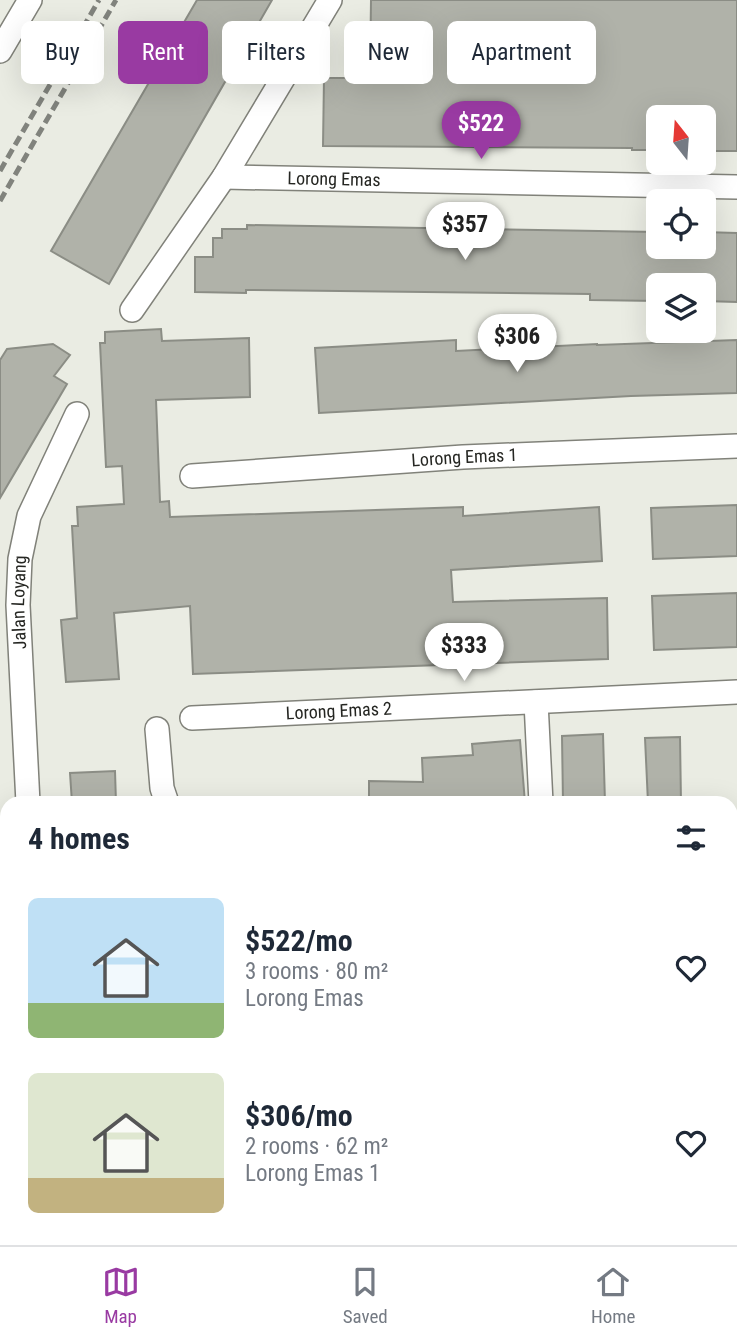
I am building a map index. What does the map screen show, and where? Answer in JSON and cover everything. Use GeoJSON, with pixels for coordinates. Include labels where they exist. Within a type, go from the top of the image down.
{"type":"FeatureCollection","features":[{"type":"Feature","properties":{"kind":"street"},"geometry":{"type":"LineString","coordinates":[[0,51],[30,0]]}},
{"type":"Feature","properties":{"kind":"street"},"geometry":{"type":"LineString","coordinates":[[132,310],[224,177],[330,0]]}},
{"type":"Feature","properties":{"kind":"street","name":"Lorong Emas"},"geometry":{"type":"LineString","coordinates":[[224,177],[737,187]]}},
{"type":"Feature","properties":{"kind":"street","name":"Jalan Loyang"},"geometry":{"type":"LineString","coordinates":[[28,796],[18,605],[20,559],[29,516],[77,414]]}},
{"type":"Feature","properties":{"kind":"street","name":"Lorong Emas 1"},"geometry":{"type":"LineString","coordinates":[[192,476],[463,457],[737,446]]}},
{"type":"Feature","properties":{"kind":"street","name":"Lorong Emas 2"},"geometry":{"type":"LineString","coordinates":[[192,718],[737,692]]}},
{"type":"Feature","properties":{"kind":"street"},"geometry":{"type":"LineString","coordinates":[[536,702],[541,796]]}},
{"type":"Feature","properties":{"kind":"street"},"geometry":{"type":"LineString","coordinates":[[157,729],[165,796]]}},
{"type":"Feature","properties":{"kind":"building"},"geometry":{"type":"Polygon","coordinates":[[[197,0],[272,0],[260,21],[222,21],[224,84],[109,284],[51,251],[148,84],[208,84],[208,21],[185,21],[197,0]]]}},
{"type":"Feature","properties":{"kind":"building"},"geometry":{"type":"Polygon","coordinates":[[[371,0],[737,0],[737,151],[716,151],[716,105],[646,105],[646,150],[323,146],[324,84],[330,84],[330,78],[344,78],[344,84],[433,84],[433,21],[371,21],[371,0]]]}},
{"type":"Feature","properties":{"kind":"building"},"geometry":{"type":"Polygon","coordinates":[[[247,225],[646,232],[646,259],[716,259],[716,232],[737,233],[737,302],[716,301],[716,273],[646,273],[646,301],[590,300],[590,294],[246,290],[246,293],[195,292],[195,257],[213,257],[213,238],[222,238],[222,229],[247,229],[247,225]]]}},
{"type":"Feature","properties":{"kind":"building"},"geometry":{"type":"Polygon","coordinates":[[[161,329],[162,341],[249,338],[250,397],[156,400],[160,502],[169,501],[170,517],[463,507],[463,516],[599,507],[602,561],[451,570],[453,602],[607,598],[608,659],[193,674],[190,606],[114,613],[119,679],[66,682],[61,620],[77,618],[72,526],[78,526],[77,507],[124,504],[122,466],[106,467],[100,343],[105,343],[105,332],[161,329]]]}},
{"type":"Feature","properties":{"kind":"building"},"geometry":{"type":"Polygon","coordinates":[[[456,340],[456,351],[597,344],[716,343],[716,341],[737,340],[737,393],[319,413],[315,348],[456,340]]]}},
{"type":"Feature","properties":{"kind":"building"},"geometry":{"type":"Polygon","coordinates":[[[53,344],[70,355],[54,376],[67,384],[0,498],[0,360],[7,349],[53,344]]]}},
{"type":"Feature","properties":{"kind":"building"},"geometry":{"type":"Polygon","coordinates":[[[737,505],[737,556],[653,559],[651,508],[737,505]]]}},
{"type":"Feature","properties":{"kind":"building"},"geometry":{"type":"Polygon","coordinates":[[[737,593],[737,647],[654,650],[652,596],[737,593]]]}},
{"type":"Feature","properties":{"kind":"building"},"geometry":{"type":"Polygon","coordinates":[[[603,734],[605,796],[563,796],[562,736],[603,734]]]}},
{"type":"Feature","properties":{"kind":"building"},"geometry":{"type":"Polygon","coordinates":[[[680,737],[681,796],[648,796],[645,738],[680,737]]]}},
{"type":"Feature","properties":{"kind":"building"},"geometry":{"type":"Polygon","coordinates":[[[520,740],[524,796],[369,796],[369,781],[423,782],[422,758],[473,755],[472,744],[520,740]]]}},
{"type":"Feature","properties":{"kind":"building"},"geometry":{"type":"Polygon","coordinates":[[[115,771],[116,796],[72,796],[70,773],[115,771]]]}},
{"type":"Feature","properties":{"kind":"railway"},"geometry":{"type":"LineString","coordinates":[[0,171],[99,0]]}},
{"type":"Feature","properties":{"kind":"railway"},"geometry":{"type":"LineString","coordinates":[[0,201],[116,0]]}}]}
